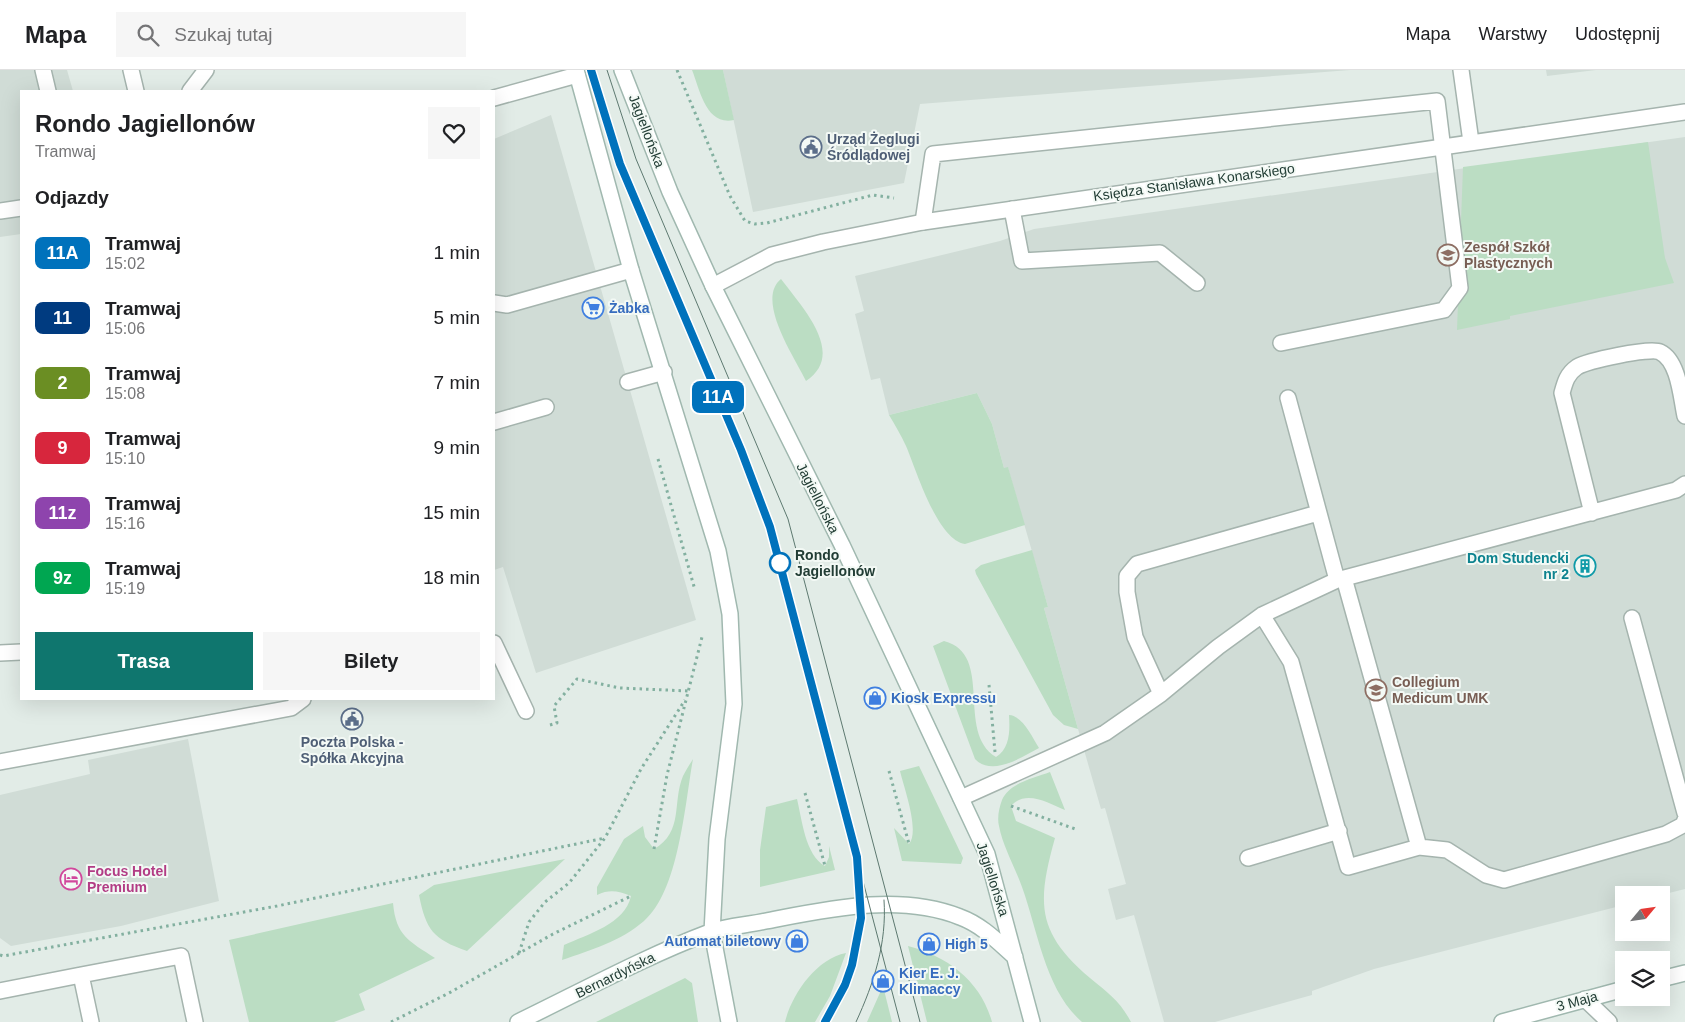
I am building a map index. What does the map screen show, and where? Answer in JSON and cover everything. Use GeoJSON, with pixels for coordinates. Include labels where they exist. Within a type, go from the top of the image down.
{"type":"FeatureCollection","features":[{"type":"Feature","properties":{"kind":"street"},"geometry":{"type":"LineString","coordinates":[[43,70],[48,90]]}},
{"type":"Feature","properties":{"kind":"street"},"geometry":{"type":"LineString","coordinates":[[131,70],[136,90]]}},
{"type":"Feature","properties":{"kind":"street"},"geometry":{"type":"LineString","coordinates":[[191,90],[206,70]]}},
{"type":"Feature","properties":{"kind":"street","name":"Jagiellońska"},"geometry":{"type":"LineString","coordinates":[[622,70],[670,192],[713,286],[842,545],[987,854],[1015,957]]}},
{"type":"Feature","properties":{"kind":"street"},"geometry":{"type":"LineString","coordinates":[[1461,70],[1471,142]]}},
{"type":"Feature","properties":{"kind":"street"},"geometry":{"type":"LineString","coordinates":[[495,98],[576,72],[631,270],[718,551],[730,614],[734,704],[717,839],[712,932],[729,1022]]}},
{"type":"Feature","properties":{"kind":"street"},"geometry":{"type":"LineString","coordinates":[[923,222],[933,154],[1437,101],[1460,288],[1444,310],[1280,344]]}},
{"type":"Feature","properties":{"kind":"street","name":"Księdza Stanisława Konarskiego"},"geometry":{"type":"LineString","coordinates":[[713,286],[772,255],[823,242],[923,222],[1685,112]]}},
{"type":"Feature","properties":{"kind":"street"},"geometry":{"type":"LineString","coordinates":[[0,211],[20,208]]}},
{"type":"Feature","properties":{"kind":"street"},"geometry":{"type":"LineString","coordinates":[[1012,209],[1022,261],[1160,253],[1197,284]]}},
{"type":"Feature","properties":{"kind":"street"},"geometry":{"type":"LineString","coordinates":[[495,303],[507,305],[631,270]]}},
{"type":"Feature","properties":{"kind":"street"},"geometry":{"type":"LineString","coordinates":[[1592,513],[1562,393],[1566,378],[1578,366],[1644,350],[1661,352],[1673,364],[1685,416]]}},
{"type":"Feature","properties":{"kind":"street"},"geometry":{"type":"LineString","coordinates":[[628,382],[664,372]]}},
{"type":"Feature","properties":{"kind":"street"},"geometry":{"type":"LineString","coordinates":[[1288,398],[1318,513],[1340,579],[1419,846]]}},
{"type":"Feature","properties":{"kind":"street"},"geometry":{"type":"LineString","coordinates":[[495,422],[546,407]]}},
{"type":"Feature","properties":{"kind":"street"},"geometry":{"type":"LineString","coordinates":[[961,798],[1105,733],[1161,694],[1218,646],[1262,616],[1340,579],[1676,490],[1685,484]]}},
{"type":"Feature","properties":{"kind":"street"},"geometry":{"type":"LineString","coordinates":[[1161,694],[1135,637],[1133,628],[1127,592],[1127,576],[1136,564],[1318,513]]}},
{"type":"Feature","properties":{"kind":"street"},"geometry":{"type":"LineString","coordinates":[[1262,616],[1291,662],[1348,867],[1419,846],[1447,850],[1486,875],[1504,880],[1666,834],[1683,825],[1685,820]]}},
{"type":"Feature","properties":{"kind":"street"},"geometry":{"type":"LineString","coordinates":[[1632,618],[1685,814]]}},
{"type":"Feature","properties":{"kind":"street"},"geometry":{"type":"LineString","coordinates":[[495,645],[526,711]]}},
{"type":"Feature","properties":{"kind":"street"},"geometry":{"type":"LineString","coordinates":[[0,653],[20,652]]}},
{"type":"Feature","properties":{"kind":"street"},"geometry":{"type":"LineString","coordinates":[[0,762],[291,708],[302,700]]}},
{"type":"Feature","properties":{"kind":"street"},"geometry":{"type":"LineString","coordinates":[[1248,858],[1339,831]]}},
{"type":"Feature","properties":{"kind":"street"},"geometry":{"type":"LineString","coordinates":[[712,932],[816,912],[860,906],[913,906],[961,917],[983,929],[1015,957],[1032,1022]]}},
{"type":"Feature","properties":{"kind":"street","name":"Bernardyńska"},"geometry":{"type":"LineString","coordinates":[[518,1022],[643,961],[712,932]]}},
{"type":"Feature","properties":{"kind":"street"},"geometry":{"type":"LineString","coordinates":[[0,991],[181,956],[195,1022]]}},
{"type":"Feature","properties":{"kind":"street"},"geometry":{"type":"LineString","coordinates":[[1670,977],[1685,973]]}},
{"type":"Feature","properties":{"kind":"street"},"geometry":{"type":"LineString","coordinates":[[81,975],[91,1022]]}},
{"type":"Feature","properties":{"kind":"street","name":"3 Maja"},"geometry":{"type":"LineString","coordinates":[[1502,1022],[1615,991]]}},
{"type":"Feature","properties":{"kind":"street"},"geometry":{"type":"LineString","coordinates":[[1585,999],[1609,1022]]}},
{"type":"Feature","properties":{"kind":"path"},"geometry":{"type":"LineString","coordinates":[[677,70],[730,196],[745,221],[754,224],[766,223],[873,195],[925,203]]}},
{"type":"Feature","properties":{"kind":"path"},"geometry":{"type":"LineString","coordinates":[[657,456],[697,598]]}},
{"type":"Feature","properties":{"kind":"path"},"geometry":{"type":"LineString","coordinates":[[654,849],[667,775],[702,636]]}},
{"type":"Feature","properties":{"kind":"path"},"geometry":{"type":"LineString","coordinates":[[577,679],[620,688],[688,691]]}},
{"type":"Feature","properties":{"kind":"path"},"geometry":{"type":"LineString","coordinates":[[989,685],[996,757]]}},
{"type":"Feature","properties":{"kind":"path"},"geometry":{"type":"LineString","coordinates":[[519,953],[529,922],[545,902],[569,883],[605,838],[641,769],[687,698]]}},
{"type":"Feature","properties":{"kind":"path"},"geometry":{"type":"LineString","coordinates":[[889,771],[909,844]]}},
{"type":"Feature","properties":{"kind":"path"},"geometry":{"type":"LineString","coordinates":[[805,793],[825,866]]}},
{"type":"Feature","properties":{"kind":"path"},"geometry":{"type":"LineString","coordinates":[[1011,806],[1078,830]]}},
{"type":"Feature","properties":{"kind":"path"},"geometry":{"type":"LineString","coordinates":[[0,955],[278,906],[605,838]]}},
{"type":"Feature","properties":{"kind":"path"},"geometry":{"type":"LineString","coordinates":[[391,1022],[553,934],[631,896]]}},
{"type":"Feature","properties":{"kind":"shaded area"},"geometry":{"type":"Polygon","coordinates":[[[0,70],[67,70],[73,90],[20,90],[20,234],[0,237],[0,70]]]}},
{"type":"Feature","properties":{"kind":"shaded area"},"geometry":{"type":"Polygon","coordinates":[[[723,70],[1350,70],[920,104],[904,183],[753,212],[723,70]]]}},
{"type":"Feature","properties":{"kind":"shaded area"},"geometry":{"type":"Polygon","coordinates":[[[1546,70],[1596,70],[1547,76],[1546,70]]]}},
{"type":"Feature","properties":{"kind":"shaded area"},"geometry":{"type":"Polygon","coordinates":[[[551,115],[696,620],[536,673],[503,567],[495,570],[495,139],[551,115]]]}},
{"type":"Feature","properties":{"kind":"shaded area","name":"Collegium Medicum UMK"},"geometry":{"type":"Polygon","coordinates":[[[1685,137],[1685,889],[1670,893],[1670,886],[1615,886],[1615,907],[1374,969],[1312,991],[1312,995],[1215,1022],[1164,1022],[1134,915],[1116,920],[1108,889],[1126,884],[1105,808],[1101,809],[1078,729],[1044,608],[1048,607],[1008,468],[1004,468],[992,424],[977,393],[889,415],[880,378],[871,380],[855,314],[864,311],[855,276],[1000,241],[1034,229],[1685,137]]]}},
{"type":"Feature","properties":{"kind":"shaded area"},"geometry":{"type":"Polygon","coordinates":[[[188,739],[219,901],[121,926],[11,946],[0,938],[0,795],[90,774],[88,760],[188,739]]]}},
{"type":"Feature","properties":{"kind":"green space"},"geometry":{"type":"Polygon","coordinates":[[[692,70],[723,70],[734,120],[717,118],[711,112],[701,96],[692,70]]]}},
{"type":"Feature","properties":{"kind":"green space"},"geometry":{"type":"Polygon","coordinates":[[[1648,142],[1665,258],[1674,283],[1510,316],[1510,319],[1457,330],[1463,167],[1648,142]]]}},
{"type":"Feature","properties":{"kind":"green space"},"geometry":{"type":"Polygon","coordinates":[[[781,279],[809,316],[822,344],[822,358],[818,370],[806,381],[786,344],[775,314],[772,301],[774,288],[781,279]]]}},
{"type":"Feature","properties":{"kind":"green space"},"geometry":{"type":"Polygon","coordinates":[[[977,393],[992,424],[1004,468],[1008,467],[1025,525],[965,544],[955,540],[945,530],[937,517],[906,446],[889,415],[977,393]]]}},
{"type":"Feature","properties":{"kind":"green space"},"geometry":{"type":"Polygon","coordinates":[[[1032,550],[1048,607],[1044,608],[1078,729],[1064,725],[1053,715],[976,574],[975,570],[981,565],[1032,550]]]}},
{"type":"Feature","properties":{"kind":"green space"},"geometry":{"type":"Polygon","coordinates":[[[944,641],[959,649],[968,661],[972,677],[978,730],[984,745],[996,757],[1001,753],[1007,744],[1009,715],[1014,716],[1023,723],[1039,748],[1007,764],[998,766],[982,764],[975,759],[933,646],[944,641]]]}},
{"type":"Feature","properties":{"kind":"green space"},"geometry":{"type":"Polygon","coordinates":[[[693,759],[679,845],[673,868],[656,907],[644,921],[626,934],[562,960],[564,945],[604,927],[621,914],[627,906],[631,896],[614,891],[597,895],[597,887],[624,839],[643,826],[645,837],[654,849],[670,834],[676,816],[683,776],[693,759]]]}},
{"type":"Feature","properties":{"kind":"green space"},"geometry":{"type":"Polygon","coordinates":[[[919,766],[963,858],[961,864],[902,861],[894,828],[909,844],[913,830],[910,809],[900,771],[919,766]]]}},
{"type":"Feature","properties":{"kind":"green space"},"geometry":{"type":"Polygon","coordinates":[[[1050,772],[1065,810],[1044,801],[1030,798],[1023,798],[1011,806],[1016,821],[1055,838],[1045,881],[1044,899],[1050,931],[1059,946],[1072,961],[1113,998],[1131,1022],[1082,1022],[1069,1009],[1051,977],[1022,887],[1003,842],[998,816],[1005,794],[1016,785],[1050,772]]]}},
{"type":"Feature","properties":{"kind":"green space"},"geometry":{"type":"Polygon","coordinates":[[[797,799],[805,836],[813,854],[825,866],[829,857],[829,846],[835,870],[760,887],[760,850],[766,807],[797,799]]]}},
{"type":"Feature","properties":{"kind":"green space"},"geometry":{"type":"Polygon","coordinates":[[[565,859],[467,951],[446,942],[433,932],[428,925],[419,895],[434,885],[565,859]]]}},
{"type":"Feature","properties":{"kind":"green space"},"geometry":{"type":"Polygon","coordinates":[[[393,903],[397,923],[405,936],[435,958],[359,994],[365,1010],[334,1022],[249,1022],[229,940],[393,903]]]}},
{"type":"Feature","properties":{"kind":"green space"},"geometry":{"type":"Polygon","coordinates":[[[908,946],[936,956],[961,972],[980,994],[992,1022],[927,1022],[908,946]]]}},
{"type":"Feature","properties":{"kind":"green space"},"geometry":{"type":"Polygon","coordinates":[[[846,953],[830,996],[815,1022],[785,1022],[793,1000],[807,979],[825,962],[846,953]]]}},
{"type":"Feature","properties":{"kind":"green space"},"geometry":{"type":"Polygon","coordinates":[[[685,978],[692,983],[698,1022],[596,1022],[685,978]]]}},
{"type":"Feature","properties":{"kind":"green space"},"geometry":{"type":"Polygon","coordinates":[[[883,986],[892,1022],[867,1022],[883,986]]]}},
{"type":"Feature","properties":{"kind":"tram line"},"geometry":{"type":"LineString","coordinates":[[591,70],[620,164],[741,450],[770,527],[900,1022]]}},
{"type":"Feature","properties":{"kind":"tram line","name":"11A"},"geometry":{"type":"LineString","coordinates":[[591,70],[620,164],[741,450],[770,527],[857,857],[861,918],[852,965],[845,985],[825,1022]]}},
{"type":"Feature","properties":{"kind":"tram line"},"geometry":{"type":"LineString","coordinates":[[607,70],[636,159],[788,519],[920,1022]]}},
{"type":"Feature","properties":{"kind":"tram line"},"geometry":{"type":"LineString","coordinates":[[825,1022],[843,987],[854,955],[859,921],[859,882]]}},
{"type":"Feature","properties":{"kind":"tram line"},"geometry":{"type":"LineString","coordinates":[[856,1022],[874,978],[878,962],[883,932],[884,900]]}},
{"type":"Feature","properties":{"kind":"place","name":"Urząd Żeglugi Śródlądowej"},"geometry":{"type":"Point","coordinates":[811,147]}},
{"type":"Feature","properties":{"kind":"place","name":"Zespół Szkół Plastycznych"},"geometry":{"type":"Point","coordinates":[1448,255]}},
{"type":"Feature","properties":{"kind":"place","name":"Żabka"},"geometry":{"type":"Point","coordinates":[593,308]}},
{"type":"Feature","properties":{"kind":"place","name":"Rondo Jagiellonów"},"geometry":{"type":"Point","coordinates":[780,563]}},
{"type":"Feature","properties":{"kind":"place","name":"Dom Studencki nr 2"},"geometry":{"type":"Point","coordinates":[1585,566]}},
{"type":"Feature","properties":{"kind":"place","name":"Collegium Medicum UMK"},"geometry":{"type":"Point","coordinates":[1376,690]}},
{"type":"Feature","properties":{"kind":"place","name":"Kiosk Expressu"},"geometry":{"type":"Point","coordinates":[875,698]}},
{"type":"Feature","properties":{"kind":"place","name":"Poczta Polska - Spółka Akcyjna"},"geometry":{"type":"Point","coordinates":[352,719]}},
{"type":"Feature","properties":{"kind":"place","name":"Focus Hotel Premium"},"geometry":{"type":"Point","coordinates":[71,879]}},
{"type":"Feature","properties":{"kind":"place","name":"Automat biletowy"},"geometry":{"type":"Point","coordinates":[797,941]}},
{"type":"Feature","properties":{"kind":"place","name":"High 5"},"geometry":{"type":"Point","coordinates":[929,944]}},
{"type":"Feature","properties":{"kind":"place","name":"Kier E. J. Klimaccy"},"geometry":{"type":"Point","coordinates":[883,981]}}]}
